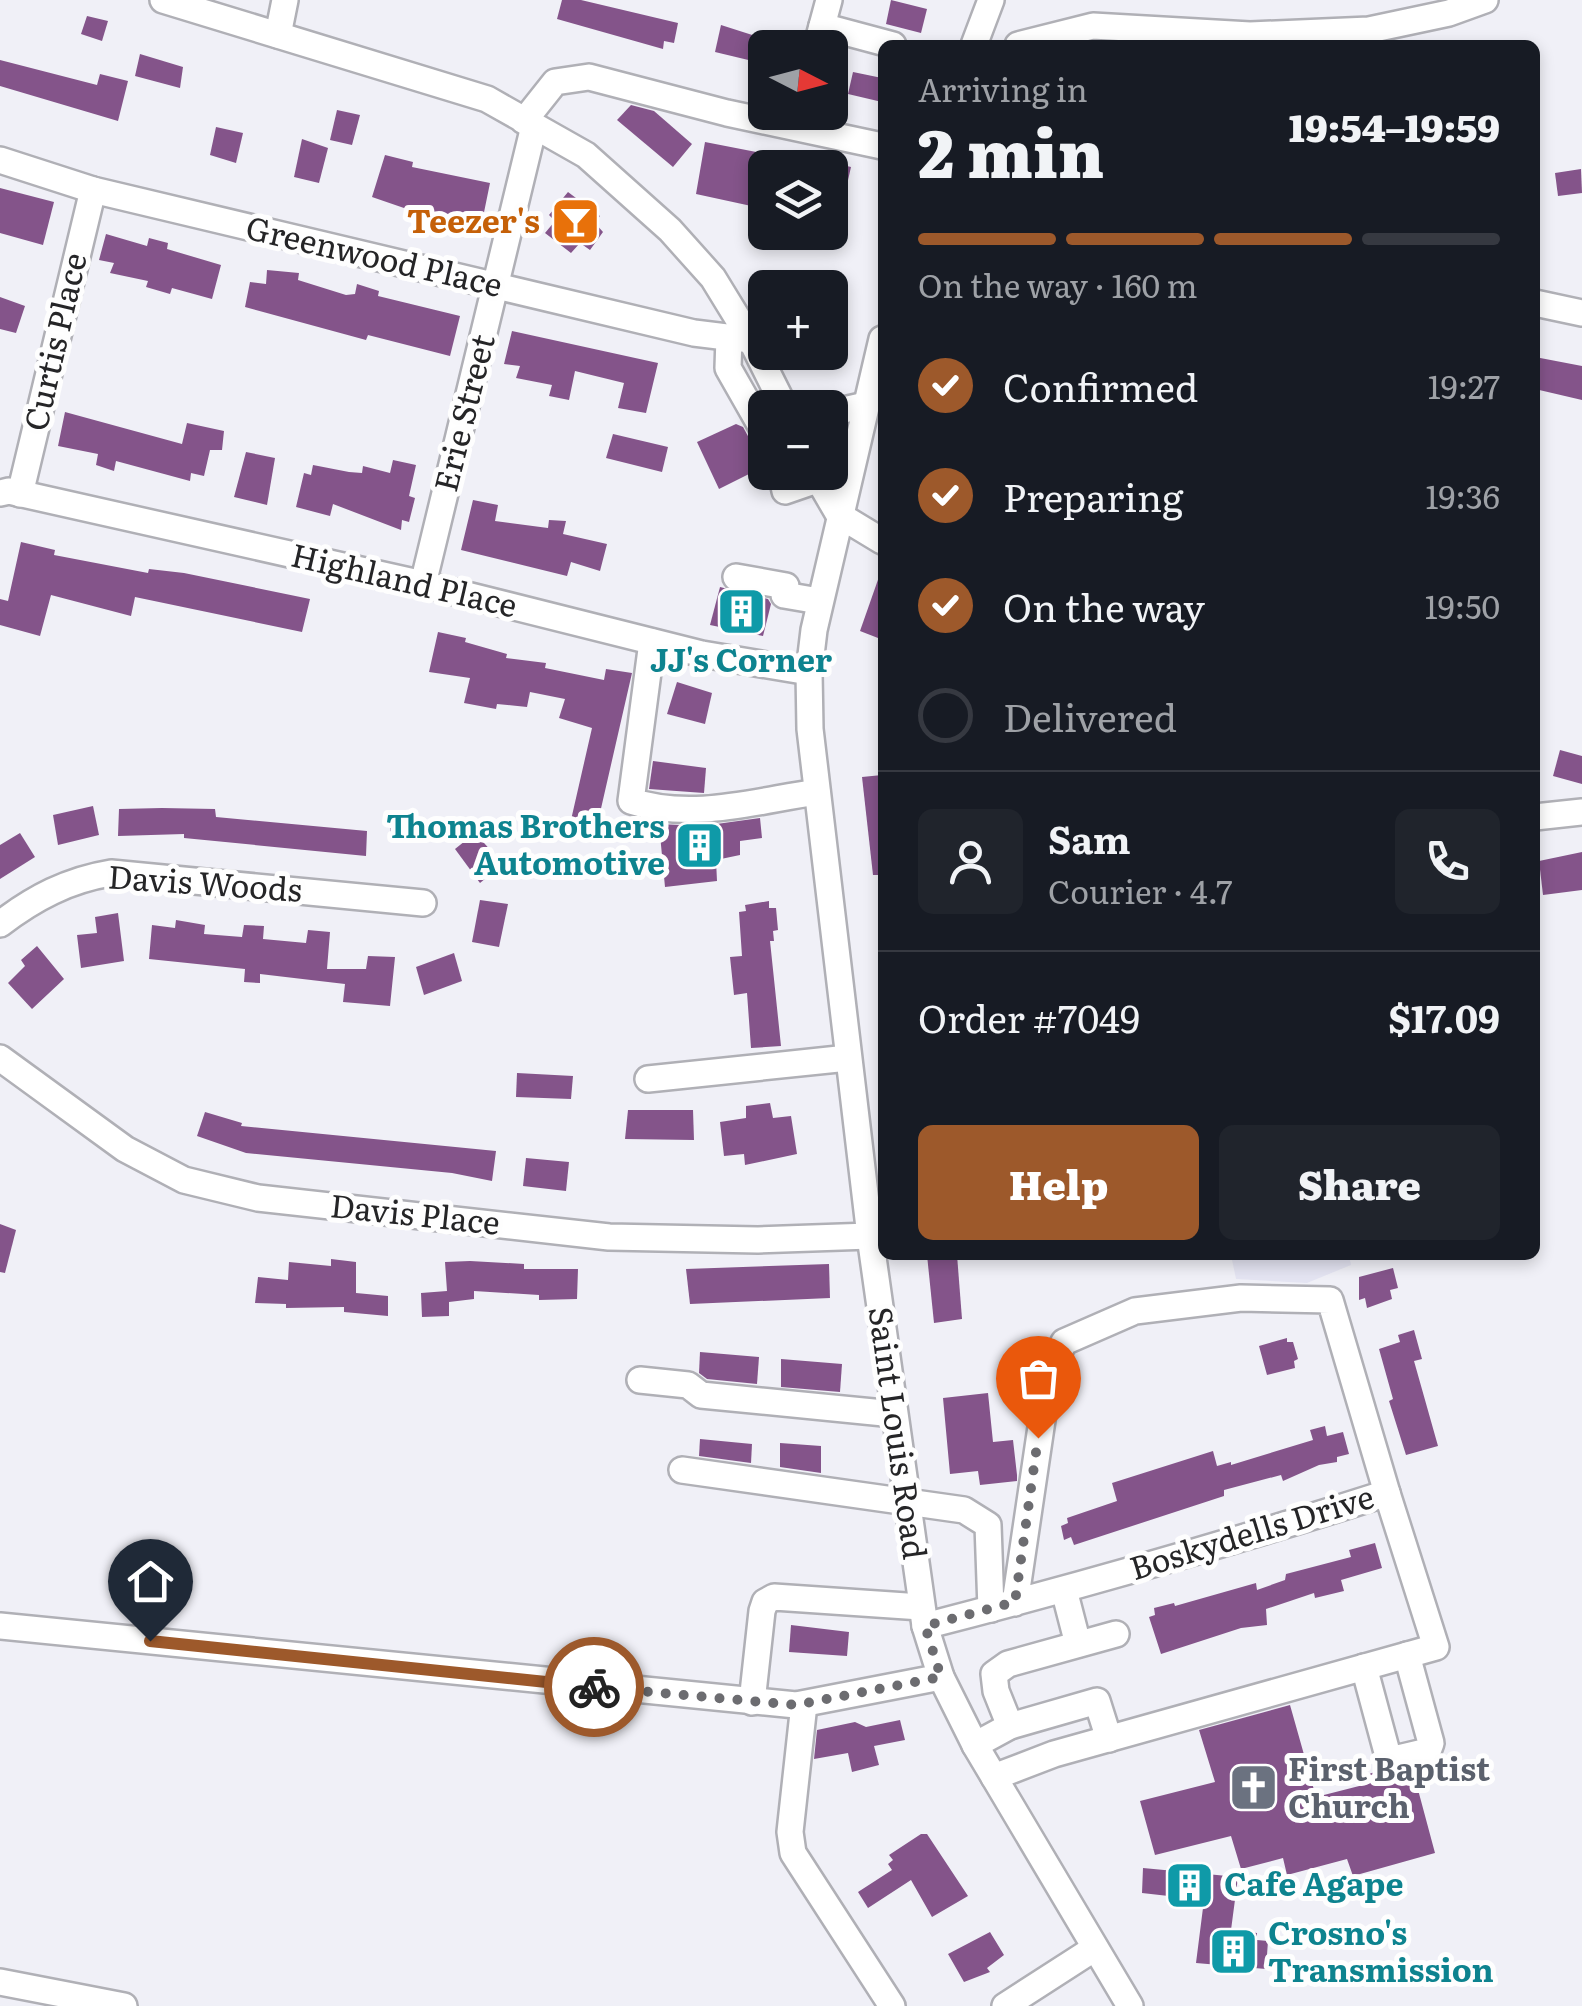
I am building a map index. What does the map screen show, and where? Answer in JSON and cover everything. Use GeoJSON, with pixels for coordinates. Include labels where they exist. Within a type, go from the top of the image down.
{"type":"FeatureCollection","features":[{"type":"Feature","properties":{"kind":"street"},"geometry":{"type":"LineString","coordinates":[[163,0],[487,99],[586,156],[670,230],[714,278],[740,339],[776,390]]}},
{"type":"Feature","properties":{"kind":"street"},"geometry":{"type":"LineString","coordinates":[[278,35],[286,0]]}},
{"type":"Feature","properties":{"kind":"street"},"geometry":{"type":"LineString","coordinates":[[821,30],[830,0]]}},
{"type":"Feature","properties":{"kind":"street"},"geometry":{"type":"LineString","coordinates":[[976,40],[991,0]]}},
{"type":"Feature","properties":{"kind":"street"},"geometry":{"type":"LineString","coordinates":[[1038,40],[1093,26],[1250,34],[1369,30],[1449,14],[1485,0]]}},
{"type":"Feature","properties":{"kind":"street"},"geometry":{"type":"LineString","coordinates":[[848,40],[878,43]]}},
{"type":"Feature","properties":{"kind":"street"},"geometry":{"type":"LineString","coordinates":[[529,124],[554,82],[589,77],[748,110]]}},
{"type":"Feature","properties":{"kind":"street","name":"Erie Street"},"geometry":{"type":"LineString","coordinates":[[423,584],[497,286],[529,124]]}},
{"type":"Feature","properties":{"kind":"street"},"geometry":{"type":"LineString","coordinates":[[829,130],[878,145]]}},
{"type":"Feature","properties":{"kind":"street","name":"Greenwood Place"},"geometry":{"type":"LineString","coordinates":[[0,160],[93,190],[694,333],[740,339]]}},
{"type":"Feature","properties":{"kind":"street","name":"Curtis Place"},"geometry":{"type":"LineString","coordinates":[[10,494],[93,190]]}},
{"type":"Feature","properties":{"kind":"street"},"geometry":{"type":"LineString","coordinates":[[1540,304],[1582,313]]}},
{"type":"Feature","properties":{"kind":"street"},"geometry":{"type":"LineString","coordinates":[[740,339],[728,368],[748,403]]}},
{"type":"Feature","properties":{"kind":"street","name":"Saint Louis Road"},"geometry":{"type":"LineString","coordinates":[[878,355],[819,602],[808,672],[817,792],[848,1058],[923,1616],[941,1677],[975,1745],[1130,2006]]}},
{"type":"Feature","properties":{"kind":"street"},"geometry":{"type":"LineString","coordinates":[[742,392],[771,379]]}},
{"type":"Feature","properties":{"kind":"street"},"geometry":{"type":"LineString","coordinates":[[848,408],[866,404]]}},
{"type":"Feature","properties":{"kind":"street"},"geometry":{"type":"LineString","coordinates":[[824,490],[839,515],[878,539]]}},
{"type":"Feature","properties":{"kind":"street","name":"Highland Place"},"geometry":{"type":"LineString","coordinates":[[10,494],[423,584],[652,642],[808,672]]}},
{"type":"Feature","properties":{"kind":"street"},"geometry":{"type":"LineString","coordinates":[[736,577],[786,586],[784,595],[819,602]]}},
{"type":"Feature","properties":{"kind":"street"},"geometry":{"type":"LineString","coordinates":[[652,642],[631,801],[654,808],[708,810],[817,792]]}},
{"type":"Feature","properties":{"kind":"street"},"geometry":{"type":"LineString","coordinates":[[1540,816],[1582,812]]}},
{"type":"Feature","properties":{"kind":"street","name":"Davis Woods"},"geometry":{"type":"LineString","coordinates":[[0,924],[26,904],[78,878],[111,873],[423,903]]}},
{"type":"Feature","properties":{"kind":"street","name":"Davis Place"},"geometry":{"type":"LineString","coordinates":[[0,1058],[125,1150],[184,1180],[258,1198],[648,1239],[870,1236]]}},
{"type":"Feature","properties":{"kind":"street"},"geometry":{"type":"LineString","coordinates":[[648,1079],[848,1058]]}},
{"type":"Feature","properties":{"kind":"street","name":"Boskydells Drive"},"geometry":{"type":"LineString","coordinates":[[752,1702],[762,1611],[765,1602],[774,1597],[923,1616],[1003,1606],[1387,1493],[1330,1300],[1240,1298],[1135,1312],[1064,1342],[1049,1372],[1003,1606]]}},
{"type":"Feature","properties":{"kind":"street"},"geometry":{"type":"LineString","coordinates":[[640,1380],[688,1385],[701,1395],[894,1414]]}},
{"type":"Feature","properties":{"kind":"street"},"geometry":{"type":"LineString","coordinates":[[682,1470],[964,1510],[988,1525],[1003,1606]]}},
{"type":"Feature","properties":{"kind":"street"},"geometry":{"type":"LineString","coordinates":[[994,1777],[1109,1739],[1436,1647],[1387,1493]]}},
{"type":"Feature","properties":{"kind":"street"},"geometry":{"type":"LineString","coordinates":[[1064,1590],[1078,1644]]}},
{"type":"Feature","properties":{"kind":"street"},"geometry":{"type":"LineString","coordinates":[[0,1626],[752,1702],[804,1704],[941,1677]]}},
{"type":"Feature","properties":{"kind":"street"},"geometry":{"type":"LineString","coordinates":[[1010,1726],[996,1691],[994,1674],[1008,1664],[1116,1634]]}},
{"type":"Feature","properties":{"kind":"street"},"geometry":{"type":"LineString","coordinates":[[1364,1667],[1388,1756],[1394,1760],[1428,1752],[1431,1743],[1408,1654]]}},
{"type":"Feature","properties":{"kind":"street"},"geometry":{"type":"LineString","coordinates":[[975,1745],[1010,1726],[1097,1701],[1109,1739]]}},
{"type":"Feature","properties":{"kind":"street"},"geometry":{"type":"LineString","coordinates":[[804,1704],[790,1832],[793,1853],[892,2006]]}},
{"type":"Feature","properties":{"kind":"street"},"geometry":{"type":"LineString","coordinates":[[1005,2006],[1095,1948]]}},
{"type":"Feature","properties":{"kind":"street"},"geometry":{"type":"LineString","coordinates":[[0,1982],[124,2006]]}},
{"type":"Feature","properties":{"kind":"shaded area"},"geometry":{"type":"Polygon","coordinates":[[[1232,1260],[1350,1260],[1351,1265],[1307,1283],[1236,1279],[1232,1260]]]}},
{"type":"Feature","properties":{"kind":"building"},"geometry":{"type":"Polygon","coordinates":[[[562,0],[581,0],[678,23],[674,43],[664,41],[663,49],[557,19],[562,0]]]}},
{"type":"Feature","properties":{"kind":"building"},"geometry":{"type":"Polygon","coordinates":[[[891,0],[927,9],[921,33],[886,24],[891,0]]]}},
{"type":"Feature","properties":{"kind":"building"},"geometry":{"type":"Polygon","coordinates":[[[87,16],[108,21],[102,41],[81,34],[87,16]]]}},
{"type":"Feature","properties":{"kind":"building"},"geometry":{"type":"Polygon","coordinates":[[[721,25],[748,34],[748,60],[715,52],[721,25]]]}},
{"type":"Feature","properties":{"kind":"building"},"geometry":{"type":"Polygon","coordinates":[[[140,54],[183,67],[180,88],[135,76],[140,54]]]}},
{"type":"Feature","properties":{"kind":"building"},"geometry":{"type":"Polygon","coordinates":[[[0,60],[97,85],[100,74],[128,81],[118,121],[0,86],[0,60]]]}},
{"type":"Feature","properties":{"kind":"building"},"geometry":{"type":"Polygon","coordinates":[[[853,72],[878,77],[878,101],[848,94],[853,72]]]}},
{"type":"Feature","properties":{"kind":"building"},"geometry":{"type":"Polygon","coordinates":[[[631,105],[654,111],[692,144],[673,167],[617,120],[631,105]]]}},
{"type":"Feature","properties":{"kind":"building"},"geometry":{"type":"Polygon","coordinates":[[[337,110],[360,115],[352,145],[330,140],[337,110]]]}},
{"type":"Feature","properties":{"kind":"building"},"geometry":{"type":"Polygon","coordinates":[[[216,127],[243,133],[236,163],[210,155],[216,127]]]}},
{"type":"Feature","properties":{"kind":"building"},"geometry":{"type":"Polygon","coordinates":[[[302,139],[328,148],[319,183],[294,177],[302,139]]]}},
{"type":"Feature","properties":{"kind":"building"},"geometry":{"type":"Polygon","coordinates":[[[705,142],[748,150],[748,205],[696,194],[705,142]]]}},
{"type":"Feature","properties":{"kind":"building"},"geometry":{"type":"Polygon","coordinates":[[[385,155],[413,162],[412,167],[490,183],[481,227],[437,214],[436,219],[372,197],[385,155]]]}},
{"type":"Feature","properties":{"kind":"building"},"geometry":{"type":"Polygon","coordinates":[[[1581,169],[1582,193],[1558,196],[1555,173],[1581,169]]]}},
{"type":"Feature","properties":{"kind":"building"},"geometry":{"type":"Polygon","coordinates":[[[0,188],[54,202],[43,245],[0,233],[0,188]]]}},
{"type":"Feature","properties":{"kind":"building","name":"Teezer's"},"geometry":{"type":"Polygon","coordinates":[[[568,192],[600,216],[595,223],[603,232],[590,250],[580,243],[571,253],[545,233],[555,221],[549,215],[568,192]]]}},
{"type":"Feature","properties":{"kind":"building"},"geometry":{"type":"Polygon","coordinates":[[[106,234],[147,246],[149,238],[168,243],[167,249],[221,265],[212,299],[172,288],[170,294],[146,287],[148,281],[110,273],[114,263],[99,260],[106,234]]]}},
{"type":"Feature","properties":{"kind":"building"},"geometry":{"type":"Polygon","coordinates":[[[267,270],[299,273],[298,280],[346,295],[355,294],[357,284],[379,291],[378,296],[460,316],[450,356],[368,335],[366,340],[245,307],[250,282],[266,284],[267,270]]]}},
{"type":"Feature","properties":{"kind":"building"},"geometry":{"type":"Polygon","coordinates":[[[0,297],[25,306],[16,333],[0,329],[0,297]]]}},
{"type":"Feature","properties":{"kind":"building"},"geometry":{"type":"Polygon","coordinates":[[[512,331],[658,363],[646,413],[618,408],[624,383],[575,371],[569,400],[549,396],[552,385],[516,378],[520,366],[504,364],[512,331]]]}},
{"type":"Feature","properties":{"kind":"building"},"geometry":{"type":"Polygon","coordinates":[[[1540,358],[1582,366],[1582,400],[1540,390],[1540,358]]]}},
{"type":"Feature","properties":{"kind":"building"},"geometry":{"type":"Polygon","coordinates":[[[65,412],[182,444],[187,423],[224,431],[222,450],[210,450],[204,476],[191,473],[190,481],[116,461],[114,471],[96,465],[98,454],[58,446],[65,412]]]}},
{"type":"Feature","properties":{"kind":"building"},"geometry":{"type":"Polygon","coordinates":[[[736,424],[743,427],[748,436],[748,474],[719,489],[697,442],[736,424]]]}},
{"type":"Feature","properties":{"kind":"building"},"geometry":{"type":"Polygon","coordinates":[[[613,434],[668,447],[662,472],[606,458],[613,434]]]}},
{"type":"Feature","properties":{"kind":"building"},"geometry":{"type":"Polygon","coordinates":[[[246,452],[275,458],[267,505],[234,497],[246,452]]]}},
{"type":"Feature","properties":{"kind":"building"},"geometry":{"type":"Polygon","coordinates":[[[393,460],[416,465],[409,496],[415,498],[409,522],[402,520],[401,530],[333,504],[330,516],[296,507],[304,473],[311,475],[313,465],[362,473],[363,466],[390,473],[393,460]]]}},
{"type":"Feature","properties":{"kind":"building"},"geometry":{"type":"Polygon","coordinates":[[[473,500],[498,505],[495,521],[548,528],[549,520],[566,521],[563,534],[607,544],[600,571],[571,562],[567,576],[461,550],[473,500]]]}},
{"type":"Feature","properties":{"kind":"building"},"geometry":{"type":"Polygon","coordinates":[[[21,542],[55,550],[54,555],[148,573],[149,569],[184,573],[310,599],[302,632],[135,597],[131,616],[51,595],[40,636],[0,625],[0,599],[8,601],[21,542]]]}},
{"type":"Feature","properties":{"kind":"building"},"geometry":{"type":"Polygon","coordinates":[[[878,580],[878,638],[860,631],[878,580]]]}},
{"type":"Feature","properties":{"kind":"building","name":"JJ's Corner"},"geometry":{"type":"Polygon","coordinates":[[[720,587],[768,599],[771,604],[763,636],[710,625],[720,587]]]}},
{"type":"Feature","properties":{"kind":"building"},"geometry":{"type":"Polygon","coordinates":[[[438,632],[466,638],[465,642],[507,654],[506,658],[546,663],[545,668],[604,680],[606,669],[632,673],[597,826],[571,820],[592,728],[559,718],[565,699],[530,692],[527,707],[497,704],[496,709],[464,703],[470,678],[429,672],[438,632]]]}},
{"type":"Feature","properties":{"kind":"building"},"geometry":{"type":"Polygon","coordinates":[[[677,682],[712,693],[705,724],[667,714],[677,682]]]}},
{"type":"Feature","properties":{"kind":"building"},"geometry":{"type":"Polygon","coordinates":[[[1560,750],[1582,756],[1582,784],[1553,776],[1560,750]]]}},
{"type":"Feature","properties":{"kind":"building"},"geometry":{"type":"Polygon","coordinates":[[[653,761],[706,768],[704,793],[649,789],[653,761]]]}},
{"type":"Feature","properties":{"kind":"building"},"geometry":{"type":"Polygon","coordinates":[[[878,775],[878,875],[873,875],[862,777],[878,775]]]}},
{"type":"Feature","properties":{"kind":"building"},"geometry":{"type":"Polygon","coordinates":[[[93,806],[99,835],[58,845],[53,815],[93,806]]]}},
{"type":"Feature","properties":{"kind":"building"},"geometry":{"type":"Polygon","coordinates":[[[119,809],[215,809],[216,817],[367,831],[366,856],[184,838],[184,834],[118,836],[119,809]]]}},
{"type":"Feature","properties":{"kind":"building"},"geometry":{"type":"Polygon","coordinates":[[[416,811],[418,837],[391,840],[389,814],[416,811]]]}},
{"type":"Feature","properties":{"kind":"building","name":"Thomas Brothers Automotive"},"geometry":{"type":"Polygon","coordinates":[[[760,818],[762,838],[740,841],[740,855],[716,860],[717,881],[665,887],[659,824],[702,826],[760,818]]]}},
{"type":"Feature","properties":{"kind":"building"},"geometry":{"type":"Polygon","coordinates":[[[20,833],[35,857],[0,879],[0,845],[20,833]]]}},
{"type":"Feature","properties":{"kind":"building"},"geometry":{"type":"Polygon","coordinates":[[[475,833],[503,864],[480,883],[455,849],[475,833]]]}},
{"type":"Feature","properties":{"kind":"building"},"geometry":{"type":"Polygon","coordinates":[[[1582,852],[1582,890],[1543,895],[1540,861],[1582,852]]]}},
{"type":"Feature","properties":{"kind":"building"},"geometry":{"type":"Polygon","coordinates":[[[480,900],[508,904],[499,947],[472,942],[480,900]]]}},
{"type":"Feature","properties":{"kind":"building"},"geometry":{"type":"Polygon","coordinates":[[[769,901],[769,908],[776,908],[778,930],[773,931],[774,941],[770,941],[781,1046],[751,1048],[747,993],[734,995],[730,957],[742,956],[739,912],[746,911],[745,905],[769,901]]]}},
{"type":"Feature","properties":{"kind":"building"},"geometry":{"type":"Polygon","coordinates":[[[118,913],[124,961],[81,968],[77,935],[97,933],[95,917],[118,913]]]}},
{"type":"Feature","properties":{"kind":"building"},"geometry":{"type":"Polygon","coordinates":[[[176,920],[205,925],[204,934],[242,937],[244,925],[264,926],[263,939],[306,943],[308,930],[330,932],[327,969],[366,969],[368,956],[395,957],[390,1006],[343,1002],[345,984],[260,974],[260,983],[244,982],[245,969],[149,959],[152,925],[175,928],[176,920]]]}},
{"type":"Feature","properties":{"kind":"building"},"geometry":{"type":"Polygon","coordinates":[[[37,946],[64,979],[32,1009],[8,983],[25,966],[21,960],[37,946]]]}},
{"type":"Feature","properties":{"kind":"building"},"geometry":{"type":"Polygon","coordinates":[[[454,953],[462,981],[424,995],[416,967],[454,953]]]}},
{"type":"Feature","properties":{"kind":"building"},"geometry":{"type":"Polygon","coordinates":[[[517,1073],[573,1076],[571,1099],[516,1097],[517,1073]]]}},
{"type":"Feature","properties":{"kind":"building"},"geometry":{"type":"Polygon","coordinates":[[[770,1103],[773,1118],[791,1116],[797,1154],[745,1165],[744,1154],[724,1156],[720,1122],[746,1118],[746,1106],[770,1103]]]}},
{"type":"Feature","properties":{"kind":"building"},"geometry":{"type":"Polygon","coordinates":[[[628,1110],[693,1110],[694,1140],[625,1139],[628,1110]]]}},
{"type":"Feature","properties":{"kind":"building"},"geometry":{"type":"Polygon","coordinates":[[[205,1112],[242,1123],[241,1126],[496,1151],[492,1181],[452,1173],[246,1153],[197,1136],[205,1112]]]}},
{"type":"Feature","properties":{"kind":"building"},"geometry":{"type":"Polygon","coordinates":[[[526,1158],[569,1162],[566,1191],[523,1186],[526,1158]]]}},
{"type":"Feature","properties":{"kind":"building"},"geometry":{"type":"Polygon","coordinates":[[[0,1224],[16,1230],[5,1273],[0,1272],[0,1224]]]}},
{"type":"Feature","properties":{"kind":"building"},"geometry":{"type":"Polygon","coordinates":[[[331,1259],[356,1262],[356,1293],[388,1296],[388,1316],[344,1312],[344,1307],[286,1308],[286,1304],[255,1303],[258,1277],[288,1280],[289,1262],[331,1266],[331,1259]]]}},
{"type":"Feature","properties":{"kind":"building"},"geometry":{"type":"Polygon","coordinates":[[[928,1260],[957,1260],[962,1319],[934,1323],[928,1260]]]}},
{"type":"Feature","properties":{"kind":"building"},"geometry":{"type":"Polygon","coordinates":[[[445,1262],[524,1264],[524,1269],[578,1269],[577,1299],[539,1300],[539,1295],[474,1291],[474,1299],[449,1302],[449,1316],[422,1317],[421,1293],[447,1291],[445,1262]]]}},
{"type":"Feature","properties":{"kind":"building"},"geometry":{"type":"Polygon","coordinates":[[[829,1264],[830,1298],[690,1304],[686,1269],[829,1264]]]}},
{"type":"Feature","properties":{"kind":"building"},"geometry":{"type":"Polygon","coordinates":[[[1393,1268],[1398,1288],[1390,1290],[1392,1299],[1367,1308],[1365,1298],[1359,1300],[1359,1277],[1393,1268]]]}},
{"type":"Feature","properties":{"kind":"building"},"geometry":{"type":"Polygon","coordinates":[[[1414,1330],[1422,1359],[1414,1361],[1438,1446],[1406,1455],[1389,1401],[1393,1399],[1379,1349],[1400,1342],[1398,1335],[1414,1330]]]}},
{"type":"Feature","properties":{"kind":"building"},"geometry":{"type":"Polygon","coordinates":[[[1287,1338],[1287,1342],[1293,1342],[1298,1359],[1294,1361],[1295,1368],[1267,1375],[1259,1346],[1287,1338]]]}},
{"type":"Feature","properties":{"kind":"building"},"geometry":{"type":"Polygon","coordinates":[[[700,1352],[759,1357],[757,1384],[707,1379],[699,1373],[700,1352]]]}},
{"type":"Feature","properties":{"kind":"building"},"geometry":{"type":"Polygon","coordinates":[[[781,1359],[842,1364],[840,1392],[781,1387],[781,1359]]]}},
{"type":"Feature","properties":{"kind":"building"},"geometry":{"type":"Polygon","coordinates":[[[988,1393],[993,1442],[1013,1440],[1017,1481],[980,1485],[978,1471],[950,1474],[943,1398],[988,1393]]]}},
{"type":"Feature","properties":{"kind":"building"},"geometry":{"type":"Polygon","coordinates":[[[1325,1426],[1327,1436],[1343,1432],[1349,1454],[1337,1457],[1337,1462],[1319,1465],[1283,1481],[1281,1475],[1224,1490],[1224,1496],[1074,1545],[1071,1537],[1064,1540],[1061,1526],[1068,1523],[1067,1518],[1117,1501],[1112,1483],[1213,1451],[1217,1466],[1231,1465],[1313,1440],[1310,1430],[1325,1426]]]}},
{"type":"Feature","properties":{"kind":"building"},"geometry":{"type":"Polygon","coordinates":[[[700,1439],[752,1444],[751,1463],[699,1456],[700,1439]]]}},
{"type":"Feature","properties":{"kind":"building"},"geometry":{"type":"Polygon","coordinates":[[[780,1443],[821,1446],[821,1473],[780,1467],[780,1443]]]}},
{"type":"Feature","properties":{"kind":"building"},"geometry":{"type":"Polygon","coordinates":[[[1375,1543],[1382,1568],[1341,1580],[1344,1591],[1315,1598],[1314,1593],[1266,1609],[1267,1625],[1241,1628],[1161,1654],[1149,1617],[1155,1615],[1154,1608],[1174,1603],[1175,1606],[1256,1583],[1257,1590],[1285,1580],[1286,1574],[1351,1557],[1349,1550],[1375,1543]]]}},
{"type":"Feature","properties":{"kind":"building"},"geometry":{"type":"Polygon","coordinates":[[[791,1625],[849,1632],[847,1656],[789,1652],[791,1625]]]}},
{"type":"Feature","properties":{"kind":"building","name":"First Baptist Church"},"geometry":{"type":"Polygon","coordinates":[[[1290,1705],[1316,1797],[1371,1783],[1369,1774],[1380,1770],[1385,1778],[1413,1771],[1435,1853],[1353,1876],[1347,1859],[1287,1875],[1283,1858],[1241,1869],[1231,1836],[1155,1855],[1140,1801],[1215,1782],[1199,1730],[1290,1705]]]}},
{"type":"Feature","properties":{"kind":"building"},"geometry":{"type":"Polygon","coordinates":[[[900,1720],[905,1740],[874,1746],[879,1765],[852,1772],[848,1753],[814,1759],[817,1730],[855,1722],[866,1727],[900,1720]]]}},
{"type":"Feature","properties":{"kind":"building"},"geometry":{"type":"Polygon","coordinates":[[[927,1834],[968,1896],[932,1917],[911,1880],[868,1908],[858,1892],[892,1870],[889,1855],[927,1834]]]}},
{"type":"Feature","properties":{"kind":"building"},"geometry":{"type":"Polygon","coordinates":[[[1143,1868],[1238,1877],[1231,1930],[1257,1933],[1257,1940],[1268,1941],[1266,1969],[1196,1963],[1204,1900],[1142,1893],[1143,1868]]]}},
{"type":"Feature","properties":{"kind":"building"},"geometry":{"type":"Polygon","coordinates":[[[990,1932],[1004,1955],[987,1968],[990,1972],[964,1982],[948,1954],[990,1932]]]}},
{"type":"Feature","properties":{"kind":"way so far"},"geometry":{"type":"LineString","coordinates":[[594,1687],[796,1705],[941,1677],[925,1626],[1015,1602],[1038,1438]]}},
{"type":"Feature","properties":{"kind":"place","name":"Teezer's"},"geometry":{"type":"Point","coordinates":[575,222]}},
{"type":"Feature","properties":{"kind":"place","name":"JJ's Corner"},"geometry":{"type":"Point","coordinates":[741,611]}},
{"type":"Feature","properties":{"kind":"place","name":"Thomas Brothers Automotive"},"geometry":{"type":"Point","coordinates":[700,845]}},
{"type":"Feature","properties":{"kind":"place","name":"First Baptist Church"},"geometry":{"type":"Point","coordinates":[1253,1788]}},
{"type":"Feature","properties":{"kind":"place","name":"Cafe Agape"},"geometry":{"type":"Point","coordinates":[1189,1885]}},
{"type":"Feature","properties":{"kind":"place","name":"Crosno's Transmission"},"geometry":{"type":"Point","coordinates":[1233,1952]}},
{"type":"Feature","properties":{"kind":"route"},"geometry":{"type":"LineString","coordinates":[[150,1641],[594,1687]]}}]}
